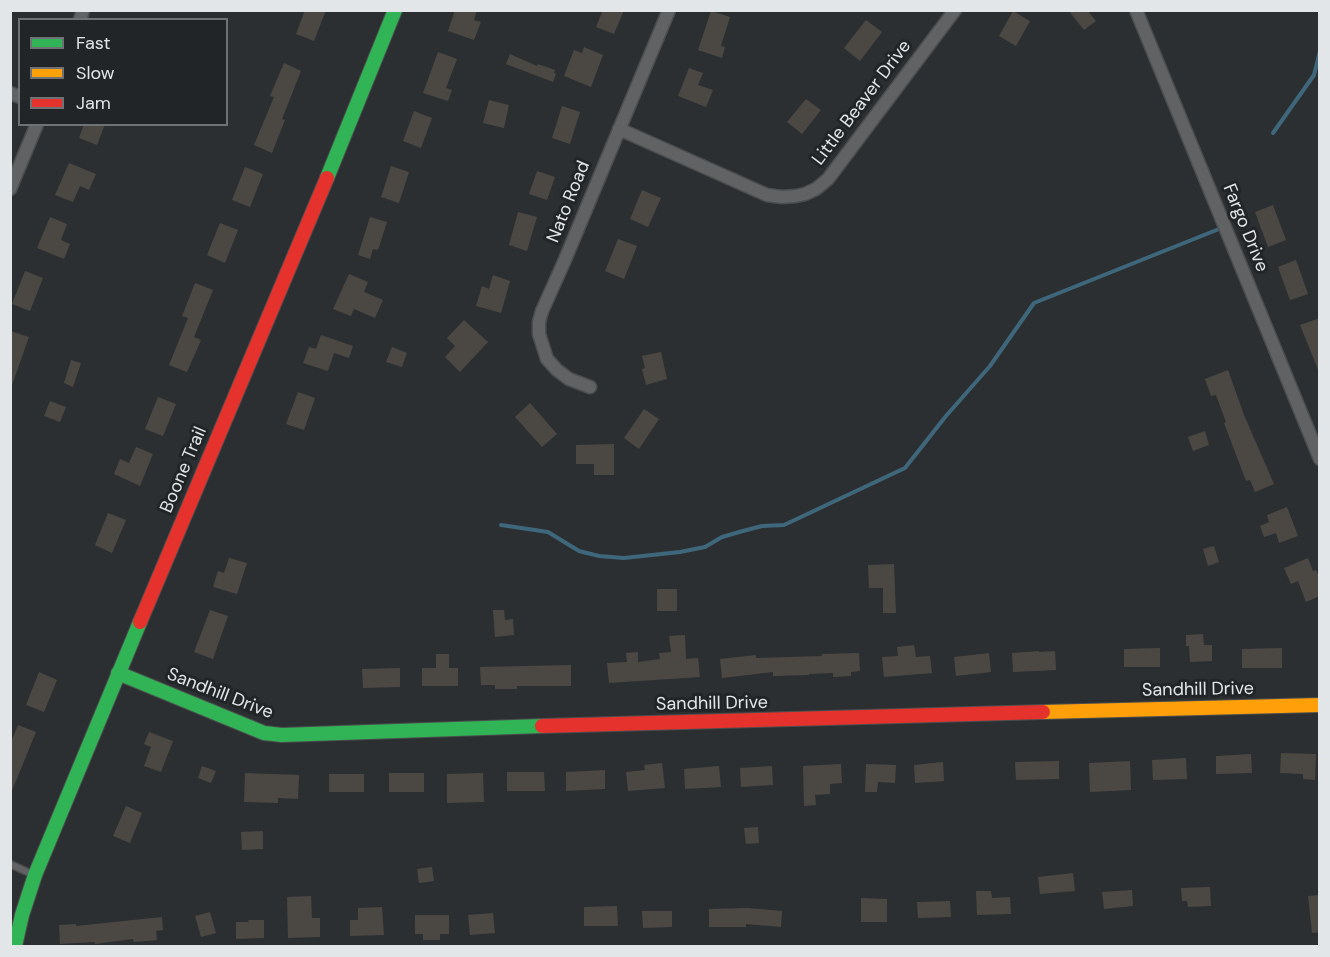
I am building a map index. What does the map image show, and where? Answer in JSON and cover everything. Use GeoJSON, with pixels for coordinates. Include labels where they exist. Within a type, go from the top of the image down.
{"type":"FeatureCollection","features":[{"type":"Feature","properties":{"kind":"street","name":"Boone Trail"},"geometry":{"type":"LineString","coordinates":[[15,946],[35,875],[395,10]]}},
{"type":"Feature","properties":{"kind":"street","name":"Nato Road"},"geometry":{"type":"LineString","coordinates":[[590,387],[569,379],[547,359],[539,334],[539,322],[669,10]]}},
{"type":"Feature","properties":{"kind":"street","name":"Little Beaver Drive"},"geometry":{"type":"LineString","coordinates":[[618,129],[767,195],[782,197],[805,194],[816,189],[828,179],[955,10]]}},
{"type":"Feature","properties":{"kind":"street","name":"Fargo Drive"},"geometry":{"type":"LineString","coordinates":[[1136,10],[1320,459]]}},
{"type":"Feature","properties":{"kind":"street"},"geometry":{"type":"LineString","coordinates":[[10,189],[36,126]]}},
{"type":"Feature","properties":{"kind":"street","name":"Sandhill Drive"},"geometry":{"type":"LineString","coordinates":[[118,673],[248,728],[282,735],[1320,705]]}},
{"type":"Feature","properties":{"kind":"lane"},"geometry":{"type":"LineString","coordinates":[[10,864],[35,875]]}},
{"type":"Feature","properties":{"kind":"building"},"geometry":{"type":"Polygon","coordinates":[[[305,10],[326,10],[314,41],[296,34],[305,10]]]}},
{"type":"Feature","properties":{"kind":"building"},"geometry":{"type":"Polygon","coordinates":[[[455,10],[477,10],[474,20],[481,22],[474,40],[448,31],[455,10]]]}},
{"type":"Feature","properties":{"kind":"building"},"geometry":{"type":"Polygon","coordinates":[[[603,10],[624,10],[614,34],[596,27],[603,10]]]}},
{"type":"Feature","properties":{"kind":"building"},"geometry":{"type":"Polygon","coordinates":[[[1068,10],[1087,10],[1096,21],[1084,30],[1068,10]]]}},
{"type":"Feature","properties":{"kind":"building"},"geometry":{"type":"Polygon","coordinates":[[[711,11],[730,17],[721,46],[725,47],[722,58],[698,50],[711,11]]]}},
{"type":"Feature","properties":{"kind":"building"},"geometry":{"type":"Polygon","coordinates":[[[1013,11],[1030,21],[1016,46],[999,36],[1013,11]]]}},
{"type":"Feature","properties":{"kind":"building"},"geometry":{"type":"Polygon","coordinates":[[[866,20],[882,32],[860,61],[844,48],[866,20]]]}},
{"type":"Feature","properties":{"kind":"building"},"geometry":{"type":"Polygon","coordinates":[[[584,47],[603,55],[591,87],[564,76],[574,50],[582,53],[584,47]]]}},
{"type":"Feature","properties":{"kind":"building"},"geometry":{"type":"Polygon","coordinates":[[[438,52],[457,59],[446,88],[452,90],[448,101],[423,93],[438,52]]]}},
{"type":"Feature","properties":{"kind":"building"},"geometry":{"type":"Polygon","coordinates":[[[510,54],[537,66],[538,64],[555,70],[553,82],[506,64],[510,54]]]}},
{"type":"Feature","properties":{"kind":"building"},"geometry":{"type":"Polygon","coordinates":[[[284,63],[301,71],[282,119],[285,120],[272,153],[254,145],[274,97],[270,96],[284,63]]]}},
{"type":"Feature","properties":{"kind":"building"},"geometry":{"type":"Polygon","coordinates":[[[689,68],[703,73],[698,85],[713,90],[706,107],[678,96],[689,68]]]}},
{"type":"Feature","properties":{"kind":"building"},"geometry":{"type":"Polygon","coordinates":[[[806,99],[821,110],[802,134],[787,122],[806,99]]]}},
{"type":"Feature","properties":{"kind":"building"},"geometry":{"type":"Polygon","coordinates":[[[489,100],[509,105],[504,128],[483,123],[489,100]]]}},
{"type":"Feature","properties":{"kind":"building"},"geometry":{"type":"Polygon","coordinates":[[[562,106],[580,112],[570,144],[552,138],[562,106]]]}},
{"type":"Feature","properties":{"kind":"building"},"geometry":{"type":"Polygon","coordinates":[[[414,111],[432,118],[421,148],[403,141],[414,111]]]}},
{"type":"Feature","properties":{"kind":"building"},"geometry":{"type":"Polygon","coordinates":[[[83,126],[104,126],[97,145],[79,138],[83,126]]]}},
{"type":"Feature","properties":{"kind":"building"},"geometry":{"type":"Polygon","coordinates":[[[69,163],[96,174],[89,190],[80,186],[73,202],[55,195],[69,163]]]}},
{"type":"Feature","properties":{"kind":"building"},"geometry":{"type":"Polygon","coordinates":[[[391,166],[409,172],[399,203],[381,197],[391,166]]]}},
{"type":"Feature","properties":{"kind":"building"},"geometry":{"type":"Polygon","coordinates":[[[245,167],[263,174],[250,207],[232,200],[245,167]]]}},
{"type":"Feature","properties":{"kind":"building"},"geometry":{"type":"Polygon","coordinates":[[[537,171],[555,177],[547,200],[529,194],[537,171]]]}},
{"type":"Feature","properties":{"kind":"building"},"geometry":{"type":"Polygon","coordinates":[[[642,190],[661,198],[648,227],[630,219],[642,190]]]}},
{"type":"Feature","properties":{"kind":"building"},"geometry":{"type":"Polygon","coordinates":[[[1273,205],[1286,240],[1268,247],[1255,212],[1273,205]]]}},
{"type":"Feature","properties":{"kind":"building"},"geometry":{"type":"Polygon","coordinates":[[[518,212],[537,217],[527,251],[509,245],[518,212]]]}},
{"type":"Feature","properties":{"kind":"building"},"geometry":{"type":"Polygon","coordinates":[[[50,217],[67,224],[61,240],[70,244],[64,259],[37,248],[50,217]]]}},
{"type":"Feature","properties":{"kind":"building"},"geometry":{"type":"Polygon","coordinates":[[[370,217],[387,222],[378,250],[373,249],[370,259],[358,255],[370,217]]]}},
{"type":"Feature","properties":{"kind":"building"},"geometry":{"type":"Polygon","coordinates":[[[220,223],[238,230],[225,263],[207,255],[220,223]]]}},
{"type":"Feature","properties":{"kind":"building"},"geometry":{"type":"Polygon","coordinates":[[[618,239],[637,246],[624,279],[605,271],[618,239]]]}},
{"type":"Feature","properties":{"kind":"building"},"geometry":{"type":"Polygon","coordinates":[[[1296,260],[1308,294],[1290,300],[1278,267],[1296,260]]]}},
{"type":"Feature","properties":{"kind":"building"},"geometry":{"type":"Polygon","coordinates":[[[25,271],[43,278],[30,311],[12,304],[25,271]]]}},
{"type":"Feature","properties":{"kind":"building"},"geometry":{"type":"Polygon","coordinates":[[[349,274],[368,282],[364,292],[383,300],[375,318],[354,309],[351,316],[333,309],[349,274]]]}},
{"type":"Feature","properties":{"kind":"building"},"geometry":{"type":"Polygon","coordinates":[[[493,275],[510,281],[501,313],[476,306],[482,286],[489,289],[493,275]]]}},
{"type":"Feature","properties":{"kind":"building"},"geometry":{"type":"Polygon","coordinates":[[[195,283],[213,290],[194,337],[201,340],[187,372],[169,365],[188,318],[182,316],[195,283]]]}},
{"type":"Feature","properties":{"kind":"building"},"geometry":{"type":"Polygon","coordinates":[[[1320,318],[1320,371],[1319,372],[1300,325],[1320,318]]]}},
{"type":"Feature","properties":{"kind":"building"},"geometry":{"type":"Polygon","coordinates":[[[464,320],[488,342],[460,372],[445,357],[455,346],[447,338],[464,320]]]}},
{"type":"Feature","properties":{"kind":"building"},"geometry":{"type":"Polygon","coordinates":[[[10,331],[29,337],[12,385],[10,385],[10,331]]]}},
{"type":"Feature","properties":{"kind":"building"},"geometry":{"type":"Polygon","coordinates":[[[321,335],[353,346],[349,358],[334,353],[328,371],[303,363],[309,347],[316,349],[321,335]]]}},
{"type":"Feature","properties":{"kind":"building"},"geometry":{"type":"Polygon","coordinates":[[[392,347],[407,353],[402,367],[386,362],[392,347]]]}},
{"type":"Feature","properties":{"kind":"building"},"geometry":{"type":"Polygon","coordinates":[[[661,352],[667,379],[646,385],[642,356],[661,352]]]}},
{"type":"Feature","properties":{"kind":"building"},"geometry":{"type":"Polygon","coordinates":[[[71,360],[81,363],[73,387],[64,383],[71,360]]]}},
{"type":"Feature","properties":{"kind":"building"},"geometry":{"type":"Polygon","coordinates":[[[1228,370],[1244,415],[1274,484],[1255,492],[1250,480],[1246,481],[1216,395],[1211,396],[1205,379],[1228,370]]]}},
{"type":"Feature","properties":{"kind":"building"},"geometry":{"type":"Polygon","coordinates":[[[298,392],[315,398],[304,430],[286,424],[298,392]]]}},
{"type":"Feature","properties":{"kind":"building"},"geometry":{"type":"Polygon","coordinates":[[[158,397],[176,404],[163,436],[145,429],[158,397]]]}},
{"type":"Feature","properties":{"kind":"building"},"geometry":{"type":"Polygon","coordinates":[[[50,401],[66,407],[60,422],[44,416],[50,401]]]}},
{"type":"Feature","properties":{"kind":"building"},"geometry":{"type":"Polygon","coordinates":[[[530,403],[557,434],[542,447],[515,417],[530,403]]]}},
{"type":"Feature","properties":{"kind":"building"},"geometry":{"type":"Polygon","coordinates":[[[644,409],[659,419],[639,449],[624,438],[644,409]]]}},
{"type":"Feature","properties":{"kind":"building"},"geometry":{"type":"Polygon","coordinates":[[[1205,431],[1209,445],[1193,451],[1188,437],[1205,431]]]}},
{"type":"Feature","properties":{"kind":"building"},"geometry":{"type":"Polygon","coordinates":[[[614,444],[614,475],[594,475],[594,464],[576,464],[576,445],[614,444]]]}},
{"type":"Feature","properties":{"kind":"building"},"geometry":{"type":"Polygon","coordinates":[[[136,447],[153,454],[140,486],[114,474],[120,459],[129,463],[136,447]]]}},
{"type":"Feature","properties":{"kind":"building"},"geometry":{"type":"Polygon","coordinates":[[[1287,507],[1298,536],[1279,543],[1276,533],[1264,537],[1260,526],[1269,522],[1267,515],[1287,507]]]}},
{"type":"Feature","properties":{"kind":"building"},"geometry":{"type":"Polygon","coordinates":[[[108,513],[126,520],[112,553],[95,545],[108,513]]]}},
{"type":"Feature","properties":{"kind":"building"},"geometry":{"type":"Polygon","coordinates":[[[1214,546],[1219,562],[1208,566],[1203,549],[1214,546]]]}},
{"type":"Feature","properties":{"kind":"building"},"geometry":{"type":"Polygon","coordinates":[[[229,558],[247,563],[237,594],[213,587],[218,571],[224,573],[229,558]]]}},
{"type":"Feature","properties":{"kind":"building"},"geometry":{"type":"Polygon","coordinates":[[[1308,558],[1313,571],[1316,570],[1320,579],[1320,596],[1306,602],[1298,581],[1291,584],[1284,568],[1308,558]]]}},
{"type":"Feature","properties":{"kind":"building"},"geometry":{"type":"Polygon","coordinates":[[[894,564],[896,613],[883,613],[883,588],[869,588],[868,565],[894,564]]]}},
{"type":"Feature","properties":{"kind":"building"},"geometry":{"type":"Polygon","coordinates":[[[657,589],[677,589],[677,611],[657,611],[657,589]]]}},
{"type":"Feature","properties":{"kind":"building"},"geometry":{"type":"Polygon","coordinates":[[[210,610],[228,616],[213,659],[194,652],[210,610]]]}},
{"type":"Feature","properties":{"kind":"building"},"geometry":{"type":"Polygon","coordinates":[[[493,610],[504,610],[505,620],[513,619],[514,635],[495,637],[493,610]]]}},
{"type":"Feature","properties":{"kind":"building"},"geometry":{"type":"Polygon","coordinates":[[[1203,634],[1204,645],[1212,645],[1212,661],[1190,662],[1186,635],[1203,634]]]}},
{"type":"Feature","properties":{"kind":"building"},"geometry":{"type":"Polygon","coordinates":[[[685,635],[686,659],[698,658],[700,677],[609,683],[607,663],[627,662],[626,653],[638,652],[638,662],[660,659],[659,653],[671,652],[669,636],[685,635]]]}},
{"type":"Feature","properties":{"kind":"building"},"geometry":{"type":"Polygon","coordinates":[[[914,645],[916,657],[930,656],[932,673],[884,677],[882,657],[898,656],[897,647],[914,645]]]}},
{"type":"Feature","properties":{"kind":"building"},"geometry":{"type":"Polygon","coordinates":[[[1160,648],[1160,667],[1124,667],[1124,649],[1160,648]]]}},
{"type":"Feature","properties":{"kind":"building"},"geometry":{"type":"Polygon","coordinates":[[[1282,648],[1282,668],[1242,668],[1242,649],[1282,648]]]}},
{"type":"Feature","properties":{"kind":"building"},"geometry":{"type":"Polygon","coordinates":[[[1055,651],[1056,670],[1013,672],[1012,653],[1055,651]]]}},
{"type":"Feature","properties":{"kind":"building"},"geometry":{"type":"Polygon","coordinates":[[[859,653],[860,671],[851,672],[851,676],[833,677],[833,673],[773,676],[773,672],[722,678],[720,659],[756,655],[756,658],[859,653]]]}},
{"type":"Feature","properties":{"kind":"building"},"geometry":{"type":"Polygon","coordinates":[[[989,653],[991,672],[956,676],[954,657],[989,653]]]}},
{"type":"Feature","properties":{"kind":"building"},"geometry":{"type":"Polygon","coordinates":[[[436,654],[449,654],[449,668],[458,668],[458,686],[422,686],[422,668],[436,668],[436,654]]]}},
{"type":"Feature","properties":{"kind":"building"},"geometry":{"type":"Polygon","coordinates":[[[571,665],[571,686],[517,686],[517,689],[495,689],[495,685],[481,685],[480,667],[571,665]]]}},
{"type":"Feature","properties":{"kind":"building"},"geometry":{"type":"Polygon","coordinates":[[[400,668],[400,687],[363,688],[362,669],[400,668]]]}},
{"type":"Feature","properties":{"kind":"building"},"geometry":{"type":"Polygon","coordinates":[[[39,672],[57,680],[44,712],[26,705],[39,672]]]}},
{"type":"Feature","properties":{"kind":"building"},"geometry":{"type":"Polygon","coordinates":[[[18,725],[36,732],[11,793],[10,744],[18,725]]]}},
{"type":"Feature","properties":{"kind":"building"},"geometry":{"type":"Polygon","coordinates":[[[149,732],[173,741],[161,772],[144,766],[151,747],[144,744],[149,732]]]}},
{"type":"Feature","properties":{"kind":"building"},"geometry":{"type":"Polygon","coordinates":[[[1281,753],[1316,754],[1315,780],[1303,779],[1303,774],[1280,773],[1281,753]]]}},
{"type":"Feature","properties":{"kind":"building"},"geometry":{"type":"Polygon","coordinates":[[[1251,754],[1252,773],[1216,774],[1216,756],[1251,754]]]}},
{"type":"Feature","properties":{"kind":"building"},"geometry":{"type":"Polygon","coordinates":[[[1186,758],[1187,779],[1153,780],[1152,760],[1186,758]]]}},
{"type":"Feature","properties":{"kind":"building"},"geometry":{"type":"Polygon","coordinates":[[[1059,761],[1059,779],[1016,780],[1015,762],[1059,761]]]}},
{"type":"Feature","properties":{"kind":"building"},"geometry":{"type":"Polygon","coordinates":[[[1130,761],[1131,790],[1090,792],[1089,763],[1130,761]]]}},
{"type":"Feature","properties":{"kind":"building"},"geometry":{"type":"Polygon","coordinates":[[[943,762],[944,781],[915,783],[914,765],[943,762]]]}},
{"type":"Feature","properties":{"kind":"building"},"geometry":{"type":"Polygon","coordinates":[[[662,763],[665,788],[628,791],[626,772],[645,770],[644,765],[662,763]]]}},
{"type":"Feature","properties":{"kind":"building"},"geometry":{"type":"Polygon","coordinates":[[[841,764],[842,783],[830,784],[830,794],[815,795],[816,805],[804,806],[803,766],[841,764]]]}},
{"type":"Feature","properties":{"kind":"building"},"geometry":{"type":"Polygon","coordinates":[[[866,764],[896,765],[895,783],[878,782],[877,792],[865,792],[866,764]]]}},
{"type":"Feature","properties":{"kind":"building"},"geometry":{"type":"Polygon","coordinates":[[[202,766],[216,771],[211,783],[198,778],[202,766]]]}},
{"type":"Feature","properties":{"kind":"building"},"geometry":{"type":"Polygon","coordinates":[[[719,766],[721,787],[685,789],[684,769],[719,766]]]}},
{"type":"Feature","properties":{"kind":"building"},"geometry":{"type":"Polygon","coordinates":[[[772,766],[773,785],[741,787],[740,768],[772,766]]]}},
{"type":"Feature","properties":{"kind":"building"},"geometry":{"type":"Polygon","coordinates":[[[605,770],[605,789],[566,791],[566,772],[605,770]]]}},
{"type":"Feature","properties":{"kind":"building"},"geometry":{"type":"Polygon","coordinates":[[[507,772],[544,772],[545,791],[507,791],[507,772]]]}},
{"type":"Feature","properties":{"kind":"building"},"geometry":{"type":"Polygon","coordinates":[[[245,773],[299,775],[298,799],[278,798],[278,803],[244,802],[245,773]]]}},
{"type":"Feature","properties":{"kind":"building"},"geometry":{"type":"Polygon","coordinates":[[[389,773],[424,773],[424,792],[389,792],[389,773]]]}},
{"type":"Feature","properties":{"kind":"building"},"geometry":{"type":"Polygon","coordinates":[[[483,773],[484,802],[447,803],[447,774],[483,773]]]}},
{"type":"Feature","properties":{"kind":"building"},"geometry":{"type":"Polygon","coordinates":[[[329,774],[364,774],[364,792],[329,792],[329,774]]]}},
{"type":"Feature","properties":{"kind":"building"},"geometry":{"type":"Polygon","coordinates":[[[126,806],[142,813],[130,843],[113,836],[126,806]]]}},
{"type":"Feature","properties":{"kind":"building"},"geometry":{"type":"Polygon","coordinates":[[[758,827],[759,843],[746,844],[744,828],[758,827]]]}},
{"type":"Feature","properties":{"kind":"building"},"geometry":{"type":"Polygon","coordinates":[[[263,831],[263,849],[242,850],[241,832],[263,831]]]}},
{"type":"Feature","properties":{"kind":"building"},"geometry":{"type":"Polygon","coordinates":[[[432,867],[434,881],[419,883],[417,869],[432,867]]]}},
{"type":"Feature","properties":{"kind":"building"},"geometry":{"type":"Polygon","coordinates":[[[1073,873],[1075,891],[1040,894],[1038,877],[1073,873]]]}},
{"type":"Feature","properties":{"kind":"building"},"geometry":{"type":"Polygon","coordinates":[[[1210,887],[1211,906],[1188,907],[1187,901],[1182,901],[1181,888],[1210,887]]]}},
{"type":"Feature","properties":{"kind":"building"},"geometry":{"type":"Polygon","coordinates":[[[1132,890],[1133,906],[1104,909],[1102,892],[1132,890]]]}},
{"type":"Feature","properties":{"kind":"building"},"geometry":{"type":"Polygon","coordinates":[[[976,891],[991,891],[992,898],[1010,897],[1011,914],[977,915],[976,891]]]}},
{"type":"Feature","properties":{"kind":"building"},"geometry":{"type":"Polygon","coordinates":[[[1320,895],[1320,932],[1312,933],[1308,896],[1320,895]]]}},
{"type":"Feature","properties":{"kind":"building"},"geometry":{"type":"Polygon","coordinates":[[[311,896],[312,918],[320,918],[320,937],[288,938],[287,897],[311,896]]]}},
{"type":"Feature","properties":{"kind":"building"},"geometry":{"type":"Polygon","coordinates":[[[861,898],[887,899],[887,922],[861,922],[861,898]]]}},
{"type":"Feature","properties":{"kind":"building"},"geometry":{"type":"Polygon","coordinates":[[[950,901],[951,917],[918,918],[917,902],[950,901]]]}},
{"type":"Feature","properties":{"kind":"building"},"geometry":{"type":"Polygon","coordinates":[[[617,906],[618,926],[584,926],[584,907],[617,906]]]}},
{"type":"Feature","properties":{"kind":"building"},"geometry":{"type":"Polygon","coordinates":[[[382,907],[384,935],[350,936],[350,920],[358,920],[358,908],[382,907]]]}},
{"type":"Feature","properties":{"kind":"building"},"geometry":{"type":"Polygon","coordinates":[[[748,908],[782,911],[781,927],[746,924],[746,927],[709,927],[709,909],[748,908]]]}},
{"type":"Feature","properties":{"kind":"building"},"geometry":{"type":"Polygon","coordinates":[[[642,911],[672,911],[672,927],[643,928],[642,911]]]}},
{"type":"Feature","properties":{"kind":"building"},"geometry":{"type":"Polygon","coordinates":[[[210,912],[216,933],[201,937],[195,916],[210,912]]]}},
{"type":"Feature","properties":{"kind":"building"},"geometry":{"type":"Polygon","coordinates":[[[493,913],[495,933],[470,935],[468,915],[493,913]]]}},
{"type":"Feature","properties":{"kind":"building"},"geometry":{"type":"Polygon","coordinates":[[[415,915],[449,915],[449,934],[440,934],[440,940],[423,940],[423,934],[415,934],[415,915]]]}},
{"type":"Feature","properties":{"kind":"building"},"geometry":{"type":"Polygon","coordinates":[[[162,917],[163,930],[156,931],[157,940],[134,942],[133,939],[95,944],[94,942],[60,944],[59,925],[76,924],[76,926],[162,917]]]}},
{"type":"Feature","properties":{"kind":"building"},"geometry":{"type":"Polygon","coordinates":[[[248,920],[264,920],[264,938],[236,939],[236,922],[249,922],[248,920]]]}},
{"type":"Feature","properties":{"kind":"waterway"},"geometry":{"type":"LineString","coordinates":[[1273,133],[1314,75],[1320,51]]}},
{"type":"Feature","properties":{"kind":"waterway"},"geometry":{"type":"LineString","coordinates":[[501,525],[548,532],[579,551],[599,556],[624,558],[705,547],[722,537],[743,531],[762,526],[784,525],[905,468],[990,366],[1034,303],[1219,229]]}},
{"type":"Feature","properties":{"kind":"traffic: fast"},"geometry":{"type":"LineString","coordinates":[[327,178],[395,10]]}},
{"type":"Feature","properties":{"kind":"traffic: fast"},"geometry":{"type":"LineString","coordinates":[[15,946],[35,875],[140,622]]}},
{"type":"Feature","properties":{"kind":"traffic: fast"},"geometry":{"type":"LineString","coordinates":[[118,673],[264,733],[282,735],[542,726]]}},
{"type":"Feature","properties":{"kind":"traffic: slow"},"geometry":{"type":"LineString","coordinates":[[1043,712],[1320,705]]}},
{"type":"Feature","properties":{"kind":"traffic: jam"},"geometry":{"type":"LineString","coordinates":[[140,622],[327,178]]}},
{"type":"Feature","properties":{"kind":"traffic: jam"},"geometry":{"type":"LineString","coordinates":[[542,726],[1043,712]]}}]}
